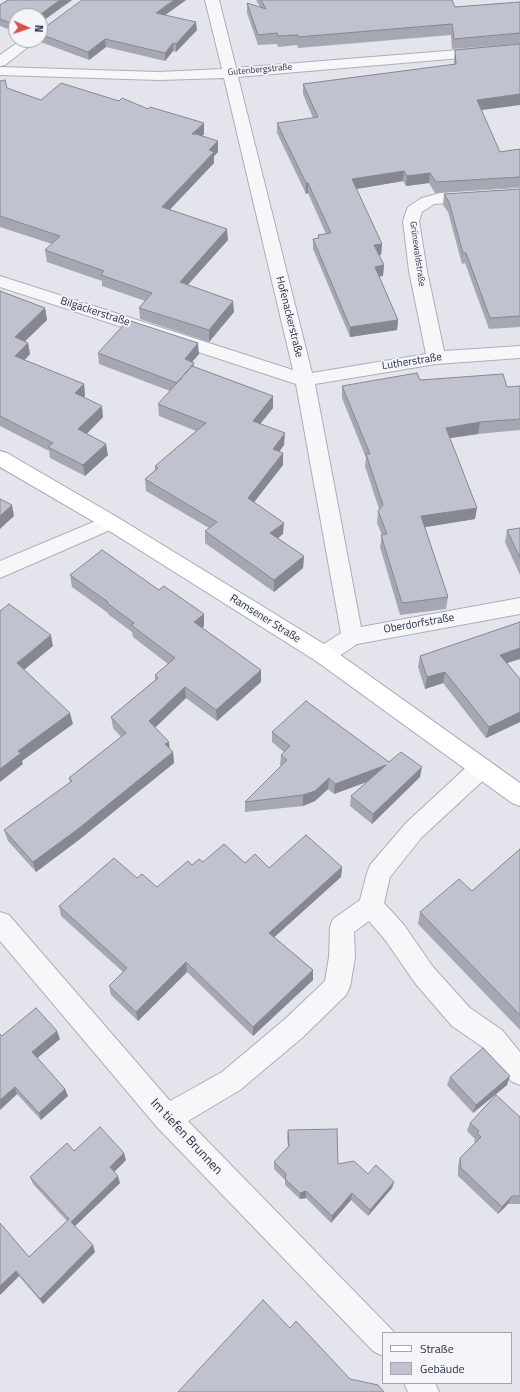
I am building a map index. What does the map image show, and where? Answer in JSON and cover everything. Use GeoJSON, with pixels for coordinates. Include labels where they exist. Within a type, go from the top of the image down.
{"type":"FeatureCollection","features":[{"type":"Feature","properties":{"kind":"main road","name":"Ramsener Straße"},"geometry":{"type":"LineString","coordinates":[[0,458],[110,522],[324,655],[520,796]]}},
{"type":"Feature","properties":{"kind":"street","name":"Hofenackerstraße"},"geometry":{"type":"LineString","coordinates":[[212,0],[305,380],[352,637]]}},
{"type":"Feature","properties":{"kind":"street"},"geometry":{"type":"LineString","coordinates":[[0,62],[19,48]]}},
{"type":"Feature","properties":{"kind":"street","name":"Gutenbergstraße"},"geometry":{"type":"LineString","coordinates":[[0,71],[159,76],[230,72],[520,49]]}},
{"type":"Feature","properties":{"kind":"street","name":"Grünewaldstraße"},"geometry":{"type":"LineString","coordinates":[[436,358],[418,271],[411,221],[415,209],[428,201],[440,198],[520,193]]}},
{"type":"Feature","properties":{"kind":"street","name":"Bilgäckerstraße"},"geometry":{"type":"LineString","coordinates":[[0,281],[305,380]]}},
{"type":"Feature","properties":{"kind":"street","name":"Lutherstraße"},"geometry":{"type":"LineString","coordinates":[[305,380],[436,358],[520,352]]}},
{"type":"Feature","properties":{"kind":"street"},"geometry":{"type":"LineString","coordinates":[[0,570],[110,522]]}},
{"type":"Feature","properties":{"kind":"street","name":"Oberdorfstraße"},"geometry":{"type":"LineString","coordinates":[[324,655],[352,637],[520,606]]}},
{"type":"Feature","properties":{"kind":"street"},"geometry":{"type":"LineString","coordinates":[[167,1118],[231,1080],[294,1028],[337,987],[342,957],[342,928],[371,906],[379,873],[414,830],[481,768]]}},
{"type":"Feature","properties":{"kind":"street"},"geometry":{"type":"LineString","coordinates":[[371,906],[395,933],[424,975],[461,1017],[493,1039],[520,1072]]}},
{"type":"Feature","properties":{"kind":"street","name":"Im tiefen Brunnen"},"geometry":{"type":"LineString","coordinates":[[0,922],[167,1118],[382,1340]]}},
{"type":"Feature","properties":{"kind":"building"},"geometry":{"type":"Polygon","coordinates":[[[8,0],[60,0],[48,9],[8,8],[8,22],[0,19],[0,5],[8,0]]]}},
{"type":"Feature","properties":{"kind":"building"},"geometry":{"type":"Polygon","coordinates":[[[82,0],[174,0],[156,13],[196,22],[176,44],[173,43],[165,53],[105,39],[88,52],[48,37],[48,25],[82,0]]]}},
{"type":"Feature","properties":{"kind":"building"},"geometry":{"type":"Polygon","coordinates":[[[261,0],[452,0],[455,7],[520,2],[520,33],[454,39],[452,24],[298,37],[298,35],[278,36],[277,33],[258,35],[247,3],[266,9],[261,0]]]}},
{"type":"Feature","properties":{"kind":"building"},"geometry":{"type":"Polygon","coordinates":[[[520,44],[520,94],[477,100],[500,152],[520,149],[520,177],[436,182],[430,173],[407,176],[404,171],[352,179],[382,244],[374,245],[384,265],[375,267],[398,320],[350,327],[313,239],[319,238],[318,235],[331,233],[308,183],[306,183],[277,123],[318,117],[303,84],[456,64],[455,50],[520,44]]]}},
{"type":"Feature","properties":{"kind":"building"},"geometry":{"type":"Polygon","coordinates":[[[5,80],[7,88],[41,100],[61,83],[119,101],[122,98],[148,109],[150,107],[204,123],[192,134],[218,141],[209,150],[214,152],[162,207],[227,229],[180,282],[233,301],[209,330],[139,308],[152,293],[101,275],[104,271],[45,250],[60,236],[0,216],[0,81],[5,80]]]}},
{"type":"Feature","properties":{"kind":"building"},"geometry":{"type":"Polygon","coordinates":[[[520,189],[520,316],[490,318],[466,253],[463,253],[449,202],[444,194],[520,189]]]}},
{"type":"Feature","properties":{"kind":"building"},"geometry":{"type":"Polygon","coordinates":[[[0,291],[45,308],[15,337],[28,343],[15,356],[84,384],[75,393],[102,406],[78,429],[106,444],[83,465],[48,447],[53,443],[0,416],[0,291]]]}},
{"type":"Feature","properties":{"kind":"building"},"geometry":{"type":"Polygon","coordinates":[[[128,320],[198,343],[185,359],[194,363],[177,383],[98,353],[128,320]]]}},
{"type":"Feature","properties":{"kind":"building"},"geometry":{"type":"Polygon","coordinates":[[[192,366],[273,396],[253,421],[285,433],[273,449],[283,453],[248,498],[284,523],[270,533],[304,556],[274,580],[205,531],[217,522],[145,479],[158,468],[155,466],[206,423],[158,404],[192,366]]]}},
{"type":"Feature","properties":{"kind":"building"},"geometry":{"type":"Polygon","coordinates":[[[417,373],[420,380],[503,374],[507,387],[520,386],[520,419],[480,422],[446,428],[477,508],[421,516],[448,597],[402,603],[381,535],[387,534],[378,511],[383,505],[366,454],[370,454],[342,386],[417,373]]]}},
{"type":"Feature","properties":{"kind":"building"},"geometry":{"type":"Polygon","coordinates":[[[0,499],[12,505],[0,516],[0,499]]]}},
{"type":"Feature","properties":{"kind":"building"},"geometry":{"type":"Polygon","coordinates":[[[520,528],[520,558],[507,530],[520,528]]]}},
{"type":"Feature","properties":{"kind":"building"},"geometry":{"type":"Polygon","coordinates":[[[102,550],[159,590],[164,586],[204,614],[194,622],[261,670],[216,710],[185,687],[149,721],[169,742],[165,744],[173,752],[78,829],[33,862],[4,830],[72,781],[69,778],[126,733],[111,717],[158,678],[155,675],[175,658],[131,625],[134,623],[107,603],[108,602],[70,575],[102,550]]]}},
{"type":"Feature","properties":{"kind":"building"},"geometry":{"type":"Polygon","coordinates":[[[9,604],[51,635],[17,663],[70,713],[18,751],[21,753],[0,769],[0,611],[9,604]]]}},
{"type":"Feature","properties":{"kind":"building"},"geometry":{"type":"Polygon","coordinates":[[[520,622],[520,648],[500,655],[520,679],[520,712],[489,727],[445,672],[427,677],[420,656],[520,622]]]}},
{"type":"Feature","properties":{"kind":"building"},"geometry":{"type":"Polygon","coordinates":[[[306,701],[389,762],[401,752],[422,767],[373,814],[351,796],[386,765],[335,784],[329,778],[315,791],[303,795],[245,802],[287,760],[281,755],[290,746],[272,732],[306,701]]]}},
{"type":"Feature","properties":{"kind":"building"},"geometry":{"type":"Polygon","coordinates":[[[306,835],[342,867],[269,933],[313,970],[253,1027],[186,962],[136,1012],[109,986],[127,968],[59,906],[114,858],[137,878],[142,874],[157,887],[188,861],[192,865],[199,859],[203,862],[224,844],[245,863],[255,854],[269,868],[306,835]]]}},
{"type":"Feature","properties":{"kind":"building"},"geometry":{"type":"Polygon","coordinates":[[[520,849],[520,1015],[420,912],[459,879],[472,891],[520,849]]]}},
{"type":"Feature","properties":{"kind":"building"},"geometry":{"type":"Polygon","coordinates":[[[36,1008],[57,1031],[32,1052],[65,1089],[39,1113],[15,1087],[0,1100],[0,1034],[2,1036],[36,1008]]]}},
{"type":"Feature","properties":{"kind":"building"},"geometry":{"type":"Polygon","coordinates":[[[483,1048],[510,1076],[476,1105],[450,1077],[483,1048]]]}},
{"type":"Feature","properties":{"kind":"building"},"geometry":{"type":"Polygon","coordinates":[[[496,1095],[520,1117],[520,1196],[512,1196],[502,1207],[461,1168],[460,1158],[481,1137],[477,1133],[479,1131],[470,1123],[496,1095]]]}},
{"type":"Feature","properties":{"kind":"building"},"geometry":{"type":"Polygon","coordinates":[[[100,1127],[124,1153],[110,1167],[118,1176],[71,1222],[93,1245],[40,1299],[16,1271],[0,1286],[0,1223],[29,1257],[69,1219],[30,1177],[67,1143],[74,1151],[100,1127]]]}},
{"type":"Feature","properties":{"kind":"building"},"geometry":{"type":"Polygon","coordinates":[[[337,1129],[338,1164],[354,1161],[368,1174],[376,1165],[394,1182],[370,1210],[352,1193],[332,1216],[306,1191],[300,1193],[285,1179],[286,1174],[274,1162],[289,1146],[288,1130],[337,1129]]]}},
{"type":"Feature","properties":{"kind":"building"},"geometry":{"type":"Polygon","coordinates":[[[263,1300],[290,1328],[296,1321],[350,1379],[378,1385],[384,1392],[178,1392],[263,1300]]]}}]}
